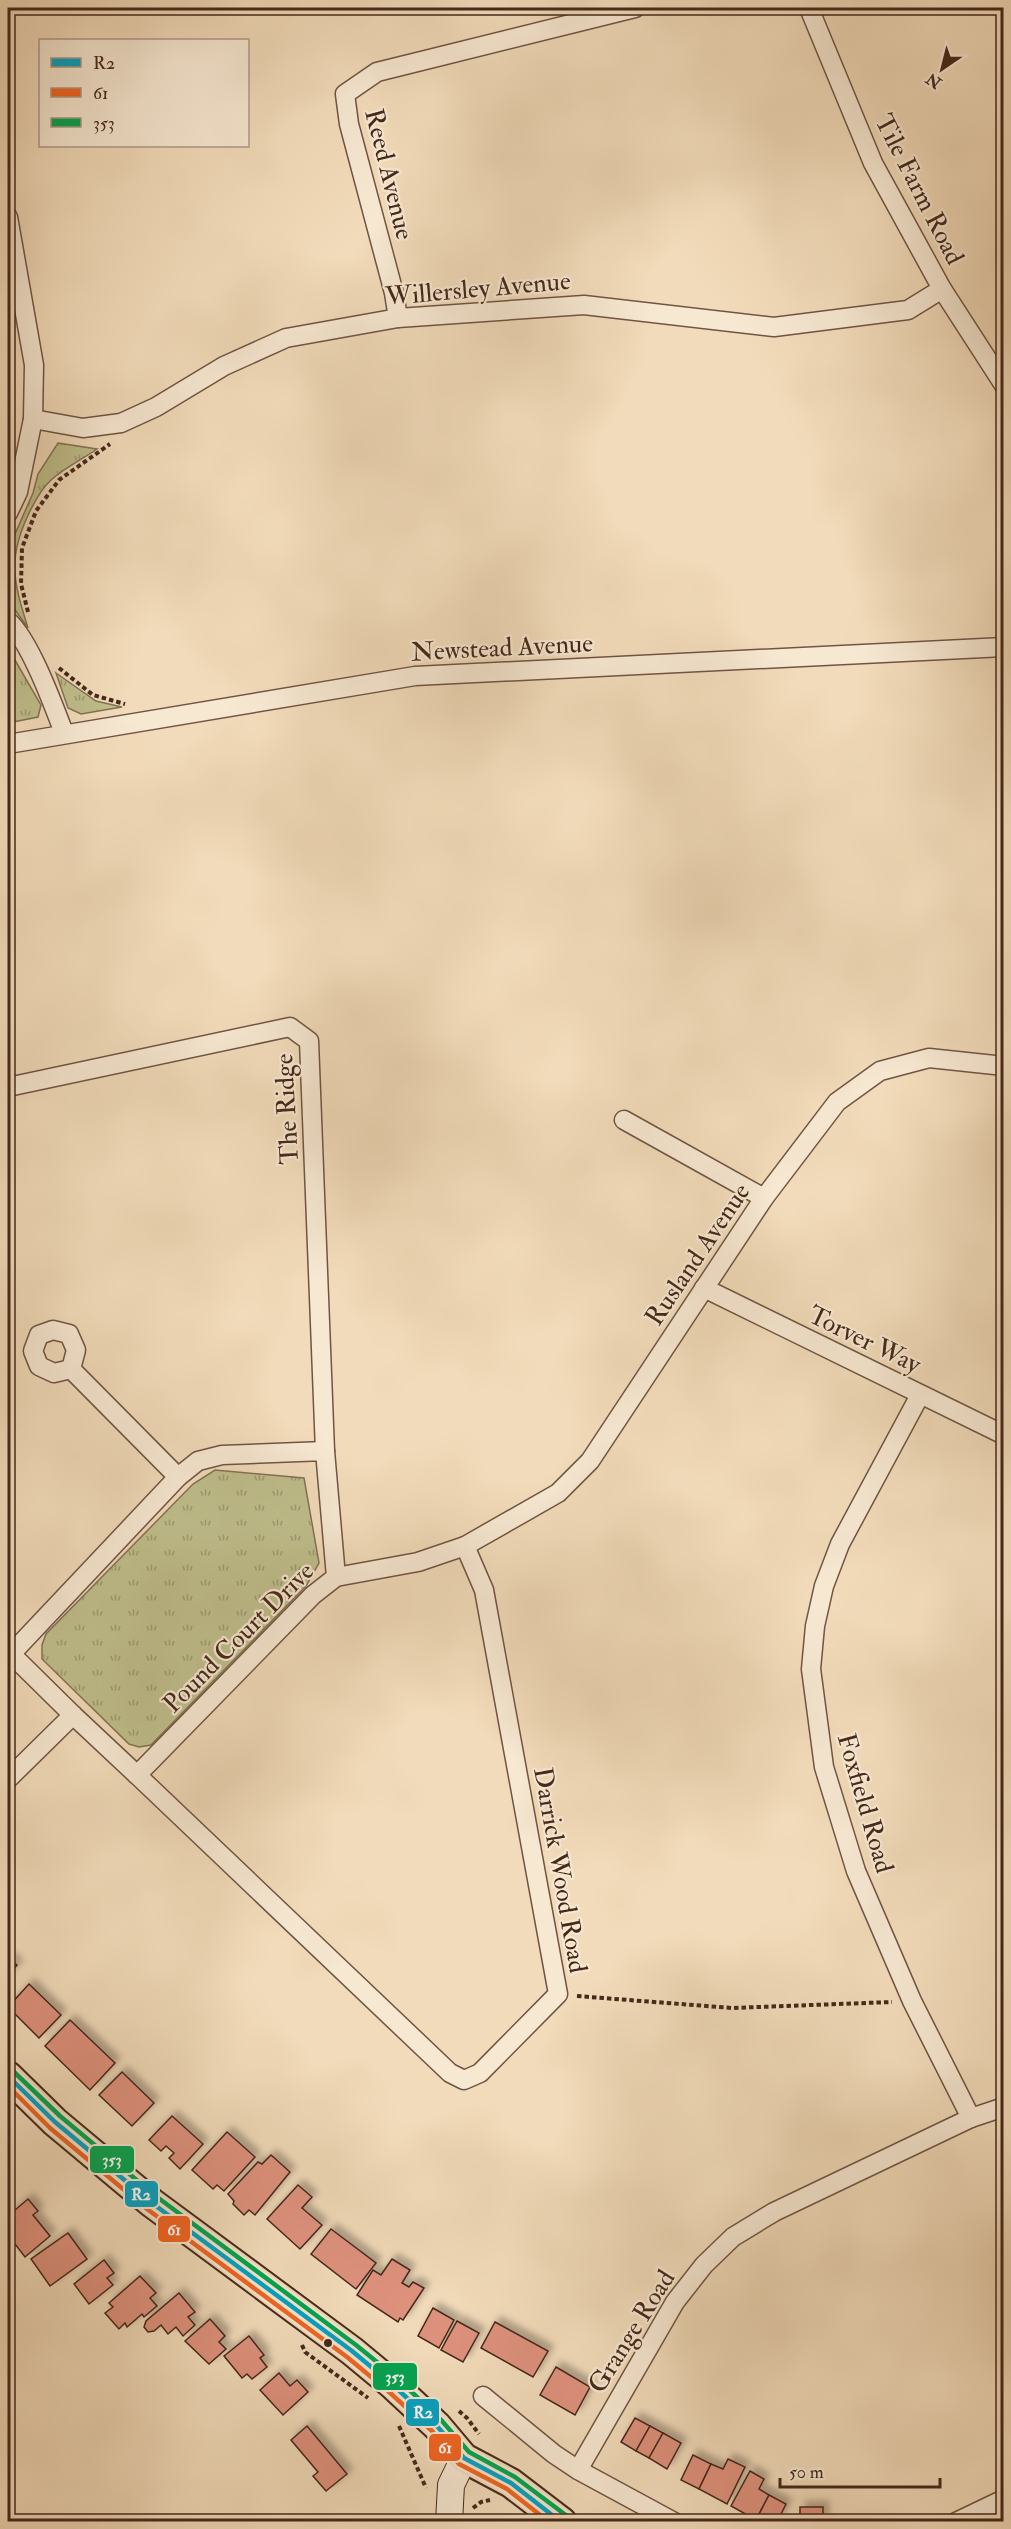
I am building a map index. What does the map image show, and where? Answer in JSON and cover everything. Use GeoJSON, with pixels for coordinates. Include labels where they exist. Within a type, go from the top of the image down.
{"type":"FeatureCollection","features":[{"type":"Feature","properties":{"kind":"main road"},"geometry":{"type":"LineString","coordinates":[[8,2076],[55,2122],[152,2203],[352,2351],[393,2385],[437,2426],[464,2458],[511,2483],[562,2522]]}},
{"type":"Feature","properties":{"kind":"street","name":"Reed Avenue"},"geometry":{"type":"LineString","coordinates":[[398,318],[394,293],[349,124],[345,94],[377,72],[635,8]]}},
{"type":"Feature","properties":{"kind":"street","name":"Tile Farm Road"},"geometry":{"type":"LineString","coordinates":[[809,8],[873,164],[942,289],[1004,385]]}},
{"type":"Feature","properties":{"kind":"street"},"geometry":{"type":"LineString","coordinates":[[8,217],[34,365],[33,419],[18,492],[8,513]]}},
{"type":"Feature","properties":{"kind":"street","name":"Willersley Avenue"},"geometry":{"type":"LineString","coordinates":[[33,419],[84,428],[121,423],[156,407],[224,366],[286,338],[398,318],[584,305],[774,327],[908,310],[942,289]]}},
{"type":"Feature","properties":{"kind":"street"},"geometry":{"type":"LineString","coordinates":[[8,621],[14,627],[31,658],[64,733]]}},
{"type":"Feature","properties":{"kind":"street","name":"Newstead Avenue"},"geometry":{"type":"LineString","coordinates":[[8,744],[415,676],[1004,647]]}},
{"type":"Feature","properties":{"kind":"street","name":"The Ridge"},"geometry":{"type":"LineString","coordinates":[[8,1087],[290,1027],[309,1041],[325,1451]]}},
{"type":"Feature","properties":{"kind":"street","name":"Rusland Avenue"},"geometry":{"type":"LineString","coordinates":[[336,1577],[418,1562],[465,1546],[558,1494],[590,1461],[764,1198],[837,1102],[880,1071],[929,1058],[1004,1066]]}},
{"type":"Feature","properties":{"kind":"street"},"geometry":{"type":"LineString","coordinates":[[624,1120],[764,1198]]}},
{"type":"Feature","properties":{"kind":"street","name":"Torver Way"},"geometry":{"type":"LineString","coordinates":[[704,1288],[1004,1435]]}},
{"type":"Feature","properties":{"kind":"street"},"geometry":{"type":"LineString","coordinates":[[71,1368],[178,1477]]}},
{"type":"Feature","properties":{"kind":"street","name":"Foxfield Road"},"geometry":{"type":"LineString","coordinates":[[920,1395],[840,1544],[824,1586],[815,1626],[810,1669],[824,1767],[852,1861],[912,2001],[971,2118]]}},
{"type":"Feature","properties":{"kind":"street"},"geometry":{"type":"LineString","coordinates":[[137,1775],[9,1652],[178,1477],[198,1461],[222,1455],[325,1451]]}},
{"type":"Feature","properties":{"kind":"street","name":"Pound Court Drive"},"geometry":{"type":"LineString","coordinates":[[137,1775],[313,1595],[336,1577],[325,1451]]}},
{"type":"Feature","properties":{"kind":"street","name":"Darrick Wood Road"},"geometry":{"type":"LineString","coordinates":[[137,1775],[450,2073],[464,2080],[480,2073],[558,1994],[484,1590],[465,1546]]}},
{"type":"Feature","properties":{"kind":"street"},"geometry":{"type":"LineString","coordinates":[[8,1779],[73,1715]]}},
{"type":"Feature","properties":{"kind":"street","name":"Grange Road"},"geometry":{"type":"LineString","coordinates":[[578,2470],[675,2302],[704,2265],[733,2237],[774,2212],[971,2118],[1004,2107]]}},
{"type":"Feature","properties":{"kind":"street"},"geometry":{"type":"LineString","coordinates":[[483,2396],[554,2454],[578,2470],[674,2522]]}},
{"type":"Feature","properties":{"kind":"street"},"geometry":{"type":"LineString","coordinates":[[459,2519],[452,2485],[464,2458]]}},
{"type":"Feature","properties":{"kind":"street"},"geometry":{"type":"LineString","coordinates":[[956,2522],[1004,2499]]}},
{"type":"Feature","properties":{"kind":"path"},"geometry":{"type":"LineString","coordinates":[[29,617],[21,584],[22,548],[36,511],[59,480],[108,447],[121,423]]}},
{"type":"Feature","properties":{"kind":"path"},"geometry":{"type":"LineString","coordinates":[[31,658],[58,667],[93,695],[165,717]]}},
{"type":"Feature","properties":{"kind":"path"},"geometry":{"type":"LineString","coordinates":[[558,1994],[732,2007],[912,2001]]}},
{"type":"Feature","properties":{"kind":"path"},"geometry":{"type":"LineString","coordinates":[[409,2446],[425,2483],[427,2499]]}},
{"type":"Feature","properties":{"kind":"path"},"geometry":{"type":"LineString","coordinates":[[459,2519],[481,2502],[487,2499],[493,2501]]}},
{"type":"Feature","properties":{"kind":"green space"},"geometry":{"type":"Polygon","coordinates":[[[58,443],[97,449],[48,483],[36,499],[23,528],[15,556],[15,569],[19,596],[28,628],[8,600],[8,550],[33,493],[38,474],[58,443]]]}},
{"type":"Feature","properties":{"kind":"green space"},"geometry":{"type":"Polygon","coordinates":[[[8,648],[41,705],[38,717],[8,723],[8,648]]]}},
{"type":"Feature","properties":{"kind":"green space"},"geometry":{"type":"Polygon","coordinates":[[[56,673],[96,701],[122,707],[81,714],[68,708],[56,673]]]}},
{"type":"Feature","properties":{"kind":"green space"},"geometry":{"type":"Polygon","coordinates":[[[215,1470],[304,1478],[319,1563],[306,1586],[151,1745],[139,1747],[129,1744],[42,1659],[42,1645],[46,1634],[193,1484],[215,1470]]]}},
{"type":"Feature","properties":{"kind":"building"},"geometry":{"type":"Polygon","coordinates":[[[8,1957],[17,1965],[8,1976],[8,1957]]]}},
{"type":"Feature","properties":{"kind":"building"},"geometry":{"type":"Polygon","coordinates":[[[29,1984],[61,2015],[39,2038],[8,2007],[29,1984]]]}},
{"type":"Feature","properties":{"kind":"building"},"geometry":{"type":"Polygon","coordinates":[[[70,2020],[115,2063],[90,2090],[45,2046],[70,2020]]]}},
{"type":"Feature","properties":{"kind":"building"},"geometry":{"type":"Polygon","coordinates":[[[122,2072],[154,2103],[132,2126],[99,2095],[122,2072]]]}},
{"type":"Feature","properties":{"kind":"building"},"geometry":{"type":"Polygon","coordinates":[[[172,2116],[203,2144],[180,2169],[169,2158],[174,2153],[166,2146],[161,2151],[149,2140],[172,2116]]]}},
{"type":"Feature","properties":{"kind":"building"},"geometry":{"type":"Polygon","coordinates":[[[227,2132],[255,2157],[224,2191],[217,2185],[213,2189],[192,2170],[227,2132]]]}},
{"type":"Feature","properties":{"kind":"building"},"geometry":{"type":"Polygon","coordinates":[[[271,2155],[290,2172],[255,2215],[249,2210],[244,2215],[233,2204],[234,2201],[228,2194],[258,2162],[262,2164],[271,2155]]]}},
{"type":"Feature","properties":{"kind":"building"},"geometry":{"type":"Polygon","coordinates":[[[298,2185],[312,2197],[302,2208],[322,2225],[300,2249],[267,2219],[298,2185]]]}},
{"type":"Feature","properties":{"kind":"building"},"geometry":{"type":"Polygon","coordinates":[[[28,2199],[38,2211],[33,2215],[50,2236],[25,2257],[8,2235],[8,2216],[28,2199]]]}},
{"type":"Feature","properties":{"kind":"building"},"geometry":{"type":"Polygon","coordinates":[[[331,2229],[376,2263],[356,2289],[311,2254],[331,2229]]]}},
{"type":"Feature","properties":{"kind":"building"},"geometry":{"type":"Polygon","coordinates":[[[68,2233],[87,2259],[50,2286],[31,2259],[68,2233]]]}},
{"type":"Feature","properties":{"kind":"building"},"geometry":{"type":"Polygon","coordinates":[[[392,2259],[410,2270],[402,2283],[409,2287],[413,2282],[424,2288],[403,2320],[400,2318],[398,2322],[357,2295],[373,2270],[381,2275],[392,2259]]]}},
{"type":"Feature","properties":{"kind":"building"},"geometry":{"type":"Polygon","coordinates":[[[104,2260],[114,2273],[107,2278],[113,2285],[89,2304],[74,2284],[104,2260]]]}},
{"type":"Feature","properties":{"kind":"building"},"geometry":{"type":"Polygon","coordinates":[[[140,2276],[156,2293],[150,2298],[157,2306],[144,2317],[142,2314],[127,2327],[125,2323],[119,2329],[105,2313],[113,2307],[109,2303],[140,2276]]]}},
{"type":"Feature","properties":{"kind":"building"},"geometry":{"type":"Polygon","coordinates":[[[179,2293],[195,2312],[188,2317],[195,2325],[183,2336],[176,2327],[168,2334],[161,2325],[154,2331],[148,2332],[144,2327],[146,2321],[179,2293]]]}},
{"type":"Feature","properties":{"kind":"building"},"geometry":{"type":"Polygon","coordinates":[[[433,2308],[454,2320],[439,2348],[418,2336],[433,2308]]]}},
{"type":"Feature","properties":{"kind":"building"},"geometry":{"type":"Polygon","coordinates":[[[210,2319],[225,2336],[219,2342],[226,2349],[209,2364],[185,2341],[210,2319]]]}},
{"type":"Feature","properties":{"kind":"building"},"geometry":{"type":"Polygon","coordinates":[[[457,2321],[479,2333],[463,2362],[441,2350],[457,2321]]]}},
{"type":"Feature","properties":{"kind":"building"},"geometry":{"type":"Polygon","coordinates":[[[495,2322],[548,2351],[533,2377],[481,2348],[495,2322]]]}},
{"type":"Feature","properties":{"kind":"building"},"geometry":{"type":"Polygon","coordinates":[[[249,2336],[264,2355],[260,2358],[267,2367],[252,2379],[247,2374],[242,2378],[224,2356],[249,2336]]]}},
{"type":"Feature","properties":{"kind":"building"},"geometry":{"type":"Polygon","coordinates":[[[556,2367],[590,2387],[575,2415],[540,2395],[556,2367]]]}},
{"type":"Feature","properties":{"kind":"building"},"geometry":{"type":"Polygon","coordinates":[[[279,2373],[290,2386],[297,2380],[308,2392],[283,2415],[260,2390],[279,2373]]]}},
{"type":"Feature","properties":{"kind":"building"},"geometry":{"type":"Polygon","coordinates":[[[635,2418],[650,2426],[636,2451],[621,2442],[635,2418]]]}},
{"type":"Feature","properties":{"kind":"building"},"geometry":{"type":"Polygon","coordinates":[[[307,2426],[347,2474],[326,2491],[313,2476],[318,2472],[291,2440],[307,2426]]]}},
{"type":"Feature","properties":{"kind":"building"},"geometry":{"type":"Polygon","coordinates":[[[650,2426],[663,2433],[649,2458],[636,2451],[650,2426]]]}},
{"type":"Feature","properties":{"kind":"building"},"geometry":{"type":"Polygon","coordinates":[[[663,2433],[681,2443],[667,2469],[649,2458],[663,2433]]]}},
{"type":"Feature","properties":{"kind":"building"},"geometry":{"type":"Polygon","coordinates":[[[693,2455],[711,2464],[699,2489],[681,2480],[693,2455]]]}},
{"type":"Feature","properties":{"kind":"building"},"geometry":{"type":"Polygon","coordinates":[[[728,2459],[745,2467],[727,2504],[699,2489],[711,2464],[723,2469],[728,2459]]]}},
{"type":"Feature","properties":{"kind":"building"},"geometry":{"type":"Polygon","coordinates":[[[750,2471],[764,2479],[759,2489],[769,2495],[756,2520],[731,2506],[750,2471]]]}},
{"type":"Feature","properties":{"kind":"building"},"geometry":{"type":"Polygon","coordinates":[[[769,2495],[786,2504],[777,2522],[760,2522],[756,2520],[769,2495]]]}},
{"type":"Feature","properties":{"kind":"building"},"geometry":{"type":"Polygon","coordinates":[[[800,2507],[823,2507],[823,2522],[794,2522],[800,2520],[800,2507]]]}},
{"type":"Feature","properties":{"kind":"transit line","name":"353"},"geometry":{"type":"LineString","coordinates":[[13,2071],[60,2116],[157,2197],[356,2345],[398,2379],[442,2421],[469,2452],[515,2477],[567,2516]]}},
{"type":"Feature","properties":{"kind":"transit line","name":"R2"},"geometry":{"type":"LineString","coordinates":[[8,2076],[55,2122],[152,2203],[352,2351],[393,2385],[437,2426],[464,2458],[511,2483],[561,2522]]}},
{"type":"Feature","properties":{"kind":"transit line","name":"61"},"geometry":{"type":"LineString","coordinates":[[8,2086],[50,2128],[147,2209],[347,2357],[388,2391],[432,2431],[459,2464],[507,2489],[549,2522]]}}]}
